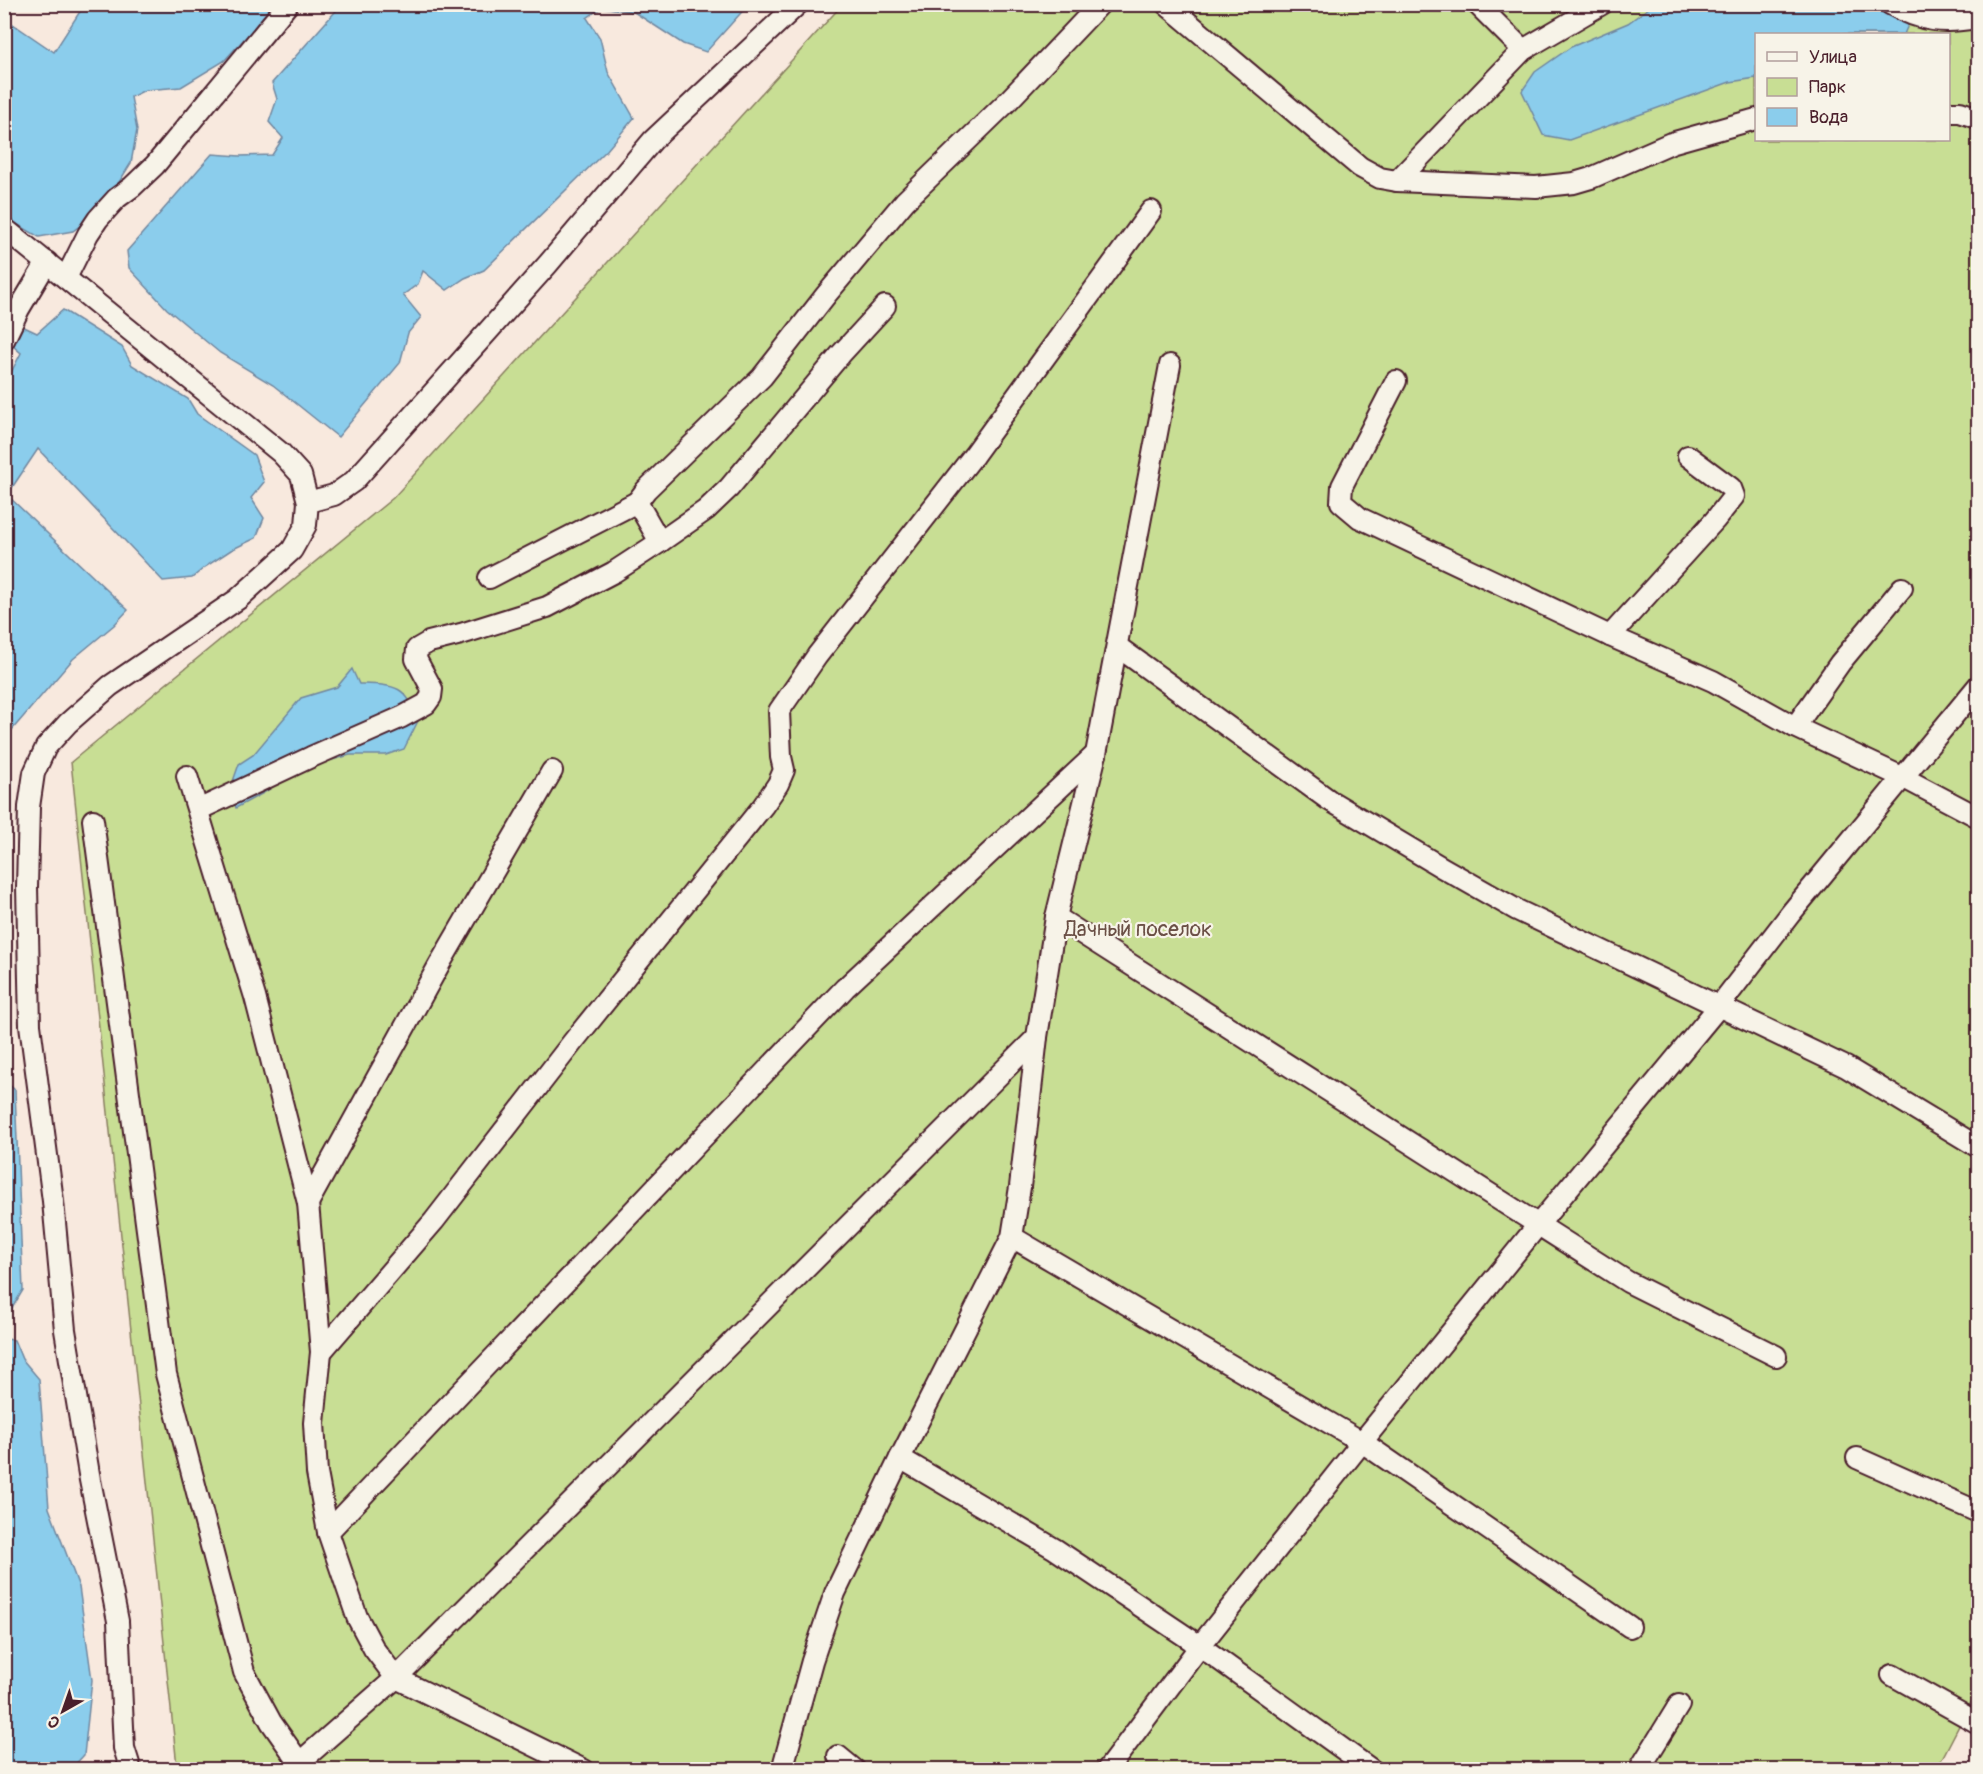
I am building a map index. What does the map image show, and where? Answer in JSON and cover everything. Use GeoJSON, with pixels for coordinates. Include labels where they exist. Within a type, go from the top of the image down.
{"type":"FeatureCollection","features":[{"type":"Feature","properties":{"kind":"street"},"geometry":{"type":"LineString","coordinates":[[66,278],[98,219],[117,198],[155,165],[288,4]]}},
{"type":"Feature","properties":{"kind":"street"},"geometry":{"type":"LineString","coordinates":[[308,502],[334,495],[354,481],[548,264],[653,140],[798,4]]}},
{"type":"Feature","properties":{"kind":"street"},"geometry":{"type":"LineString","coordinates":[[489,578],[636,502],[762,377],[826,295],[905,201],[1008,101],[1100,4]]}},
{"type":"Feature","properties":{"kind":"street"},"geometry":{"type":"LineString","coordinates":[[1166,4],[1360,167],[1380,178],[1397,182],[1536,187],[1574,183],[1671,143],[1755,120]]}},
{"type":"Feature","properties":{"kind":"street"},"geometry":{"type":"LineString","coordinates":[[1477,4],[1523,50]]}},
{"type":"Feature","properties":{"kind":"street"},"geometry":{"type":"LineString","coordinates":[[1397,182],[1523,50],[1602,4]]}},
{"type":"Feature","properties":{"kind":"street"},"geometry":{"type":"LineString","coordinates":[[1890,4],[1910,15],[1932,21],[1956,22],[1978,18]]}},
{"type":"Feature","properties":{"kind":"street"},"geometry":{"type":"LineString","coordinates":[[1974,4],[1978,9]]}},
{"type":"Feature","properties":{"kind":"street"},"geometry":{"type":"LineString","coordinates":[[1950,112],[1960,112],[1978,118]]}},
{"type":"Feature","properties":{"kind":"street"},"geometry":{"type":"LineString","coordinates":[[321,1352],[434,1221],[572,1043],[763,806],[778,784],[784,770],[781,757],[779,711],[817,656],[974,455],[1151,211]]}},
{"type":"Feature","properties":{"kind":"street"},"geometry":{"type":"LineString","coordinates":[[4,228],[281,453],[301,475],[308,502],[306,525],[292,550],[238,598],[110,686],[68,723],[46,747],[34,773],[29,807],[27,887],[30,1025],[53,1201],[65,1330],[90,1480],[118,1621],[124,1748],[130,1769]]}},
{"type":"Feature","properties":{"kind":"street"},"geometry":{"type":"LineString","coordinates":[[4,340],[47,262]]}},
{"type":"Feature","properties":{"kind":"street"},"geometry":{"type":"LineString","coordinates":[[198,810],[426,704],[431,698],[432,689],[416,658],[417,649],[429,642],[547,607],[614,572],[706,510],[729,488],[841,354],[885,306]]}},
{"type":"Feature","properties":{"kind":"street"},"geometry":{"type":"LineString","coordinates":[[782,1770],[812,1661],[835,1593],[900,1458],[1012,1237],[1037,1037],[1056,917],[1096,754],[1170,365]]}},
{"type":"Feature","properties":{"kind":"street"},"geometry":{"type":"LineString","coordinates":[[1396,381],[1342,486],[1341,502],[1360,518],[1610,636],[1713,681],[1795,727],[1902,777],[1978,816]]}},
{"type":"Feature","properties":{"kind":"street"},"geometry":{"type":"LineString","coordinates":[[1610,636],[1734,496],[1731,488],[1688,456]]}},
{"type":"Feature","properties":{"kind":"street"},"geometry":{"type":"LineString","coordinates":[[636,502],[660,542]]}},
{"type":"Feature","properties":{"kind":"street"},"geometry":{"type":"LineString","coordinates":[[1795,727],[1840,663],[1902,588]]}},
{"type":"Feature","properties":{"kind":"street"},"geometry":{"type":"LineString","coordinates":[[1118,647],[1329,800],[1517,910],[1846,1067],[1978,1147]]}},
{"type":"Feature","properties":{"kind":"street"},"geometry":{"type":"LineString","coordinates":[[1107,1770],[1200,1646],[1362,1442],[1978,686]]}},
{"type":"Feature","properties":{"kind":"street"},"geometry":{"type":"LineString","coordinates":[[328,1532],[844,988],[1096,754]]}},
{"type":"Feature","properties":{"kind":"street"},"geometry":{"type":"LineString","coordinates":[[308,1203],[439,964],[552,771]]}},
{"type":"Feature","properties":{"kind":"street"},"geometry":{"type":"LineString","coordinates":[[187,776],[255,997],[308,1203],[321,1352],[314,1423],[317,1473],[328,1532],[357,1617],[374,1649],[396,1678],[584,1770]]}},
{"type":"Feature","properties":{"kind":"street"},"geometry":{"type":"LineString","coordinates":[[93,820],[165,1374],[244,1672],[295,1766],[396,1678],[1037,1037]]}},
{"type":"Feature","properties":{"kind":"street"},"geometry":{"type":"LineString","coordinates":[[1056,917],[1628,1282],[1776,1356]]}},
{"type":"Feature","properties":{"kind":"street"},"geometry":{"type":"LineString","coordinates":[[1012,1237],[1362,1442],[1630,1627]]}},
{"type":"Feature","properties":{"kind":"street"},"geometry":{"type":"LineString","coordinates":[[900,1458],[1055,1549],[1200,1646],[1372,1770]]}},
{"type":"Feature","properties":{"kind":"street"},"geometry":{"type":"LineString","coordinates":[[1857,1458],[1978,1512]]}},
{"type":"Feature","properties":{"kind":"street"},"geometry":{"type":"LineString","coordinates":[[1892,1676],[1978,1724]]}},
{"type":"Feature","properties":{"kind":"street"},"geometry":{"type":"LineString","coordinates":[[1639,1770],[1679,1705]]}},
{"type":"Feature","properties":{"kind":"street"},"geometry":{"type":"LineString","coordinates":[[838,1756],[855,1770]]}},
{"type":"Feature","properties":{"kind":"green space","name":"Дачный поселок"},"geometry":{"type":"Polygon","coordinates":[[[842,5],[1978,5],[1978,1689],[1936,1770],[174,1769],[177,1766],[71,762],[393,498],[842,5]]]}},
{"type":"Feature","properties":{"kind":"water"},"geometry":{"type":"Polygon","coordinates":[[[342,4],[748,5],[706,52],[683,44],[634,12],[602,7],[587,18],[600,38],[608,72],[634,118],[607,150],[484,270],[465,278],[447,290],[423,271],[418,284],[403,295],[421,317],[408,333],[400,363],[338,437],[273,385],[220,353],[167,309],[129,268],[127,251],[212,154],[272,155],[283,138],[269,122],[277,99],[272,83],[342,4]]]}},
{"type":"Feature","properties":{"kind":"water"},"geometry":{"type":"Polygon","coordinates":[[[75,5],[275,5],[224,61],[181,87],[145,90],[131,97],[137,130],[131,163],[103,208],[73,231],[39,237],[5,217],[4,18],[54,52],[81,10],[75,5]]]}},
{"type":"Feature","properties":{"kind":"water"},"geometry":{"type":"Polygon","coordinates":[[[1653,5],[1875,5],[1896,10],[1909,23],[1904,33],[1755,33],[1755,78],[1730,82],[1569,140],[1543,135],[1522,91],[1535,72],[1571,47],[1628,23],[1653,5]]]}},
{"type":"Feature","properties":{"kind":"water"},"geometry":{"type":"Polygon","coordinates":[[[63,310],[122,347],[132,365],[188,399],[197,414],[254,455],[264,482],[251,498],[264,518],[256,538],[231,550],[192,578],[163,581],[38,449],[7,495],[128,610],[114,625],[73,659],[5,738],[4,386],[21,353],[7,341],[20,325],[37,333],[63,310]]]}},
{"type":"Feature","properties":{"kind":"water"},"geometry":{"type":"Polygon","coordinates":[[[352,669],[359,684],[390,686],[404,693],[409,700],[418,721],[404,749],[386,755],[350,755],[299,769],[236,808],[230,790],[239,764],[253,755],[301,698],[337,687],[352,669]]]}},
{"type":"Feature","properties":{"kind":"water"},"geometry":{"type":"Polygon","coordinates":[[[5,1081],[15,1090],[23,1290],[11,1310],[5,1314],[5,1081]]]}},
{"type":"Feature","properties":{"kind":"water"},"geometry":{"type":"Polygon","coordinates":[[[5,1339],[14,1340],[22,1359],[39,1379],[49,1508],[79,1587],[92,1680],[84,1755],[71,1769],[5,1769],[5,1339]]]}}]}
